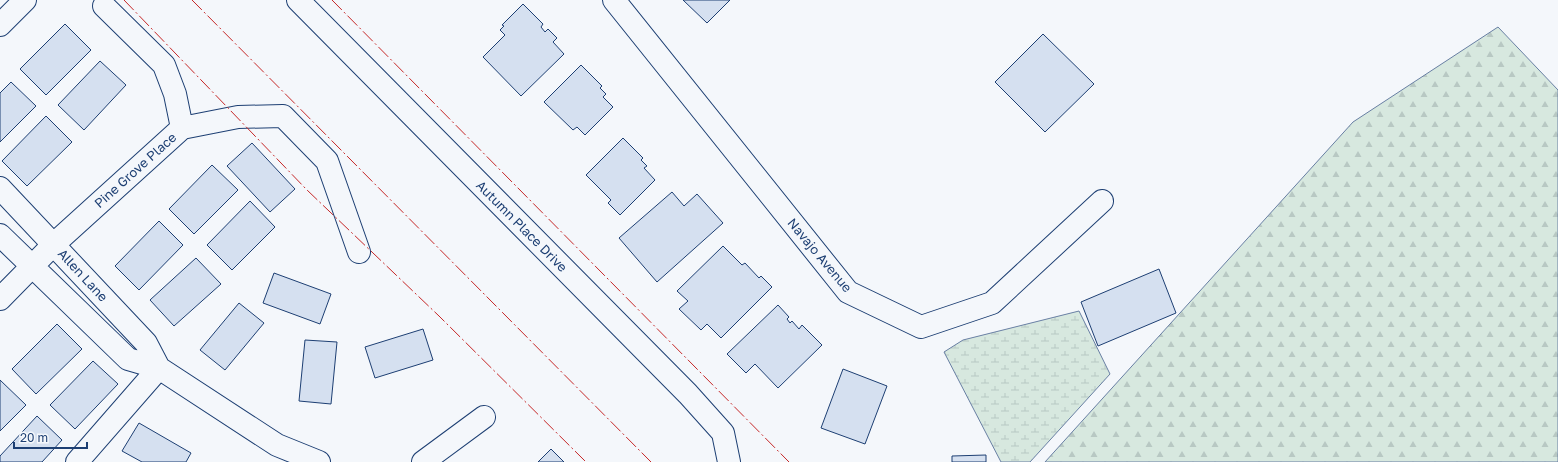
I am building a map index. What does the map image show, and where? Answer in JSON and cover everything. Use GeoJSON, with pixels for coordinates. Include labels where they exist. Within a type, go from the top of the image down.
{"type":"FeatureCollection","features":[{"type":"Feature","properties":{"kind":"street"},"geometry":{"type":"LineString","coordinates":[[0,25],[25,0]]}},
{"type":"Feature","properties":{"kind":"street","name":"Autumn Place Drive"},"geometry":{"type":"LineString","coordinates":[[298,0],[688,394],[723,433],[729,462]]}},
{"type":"Feature","properties":{"kind":"street","name":"Navajo Avenue"},"geometry":{"type":"LineString","coordinates":[[614,0],[848,292],[922,327],[992,303],[1102,201]]}},
{"type":"Feature","properties":{"kind":"street","name":"Pine Grove Place"},"geometry":{"type":"LineString","coordinates":[[0,300],[54,244],[182,128],[175,94],[164,65],[104,6]]}},
{"type":"Feature","properties":{"kind":"street"},"geometry":{"type":"LineString","coordinates":[[182,128],[238,117],[283,116],[327,161],[359,252]]}},
{"type":"Feature","properties":{"kind":"street","name":"Allen Lane"},"geometry":{"type":"LineString","coordinates":[[0,188],[146,343],[159,368]]}},
{"type":"Feature","properties":{"kind":"street","name":"Allen Lane"},"geometry":{"type":"LineString","coordinates":[[0,235],[128,359],[159,368],[276,445],[319,462]]}},
{"type":"Feature","properties":{"kind":"street"},"geometry":{"type":"LineString","coordinates":[[77,462],[159,368]]}},
{"type":"Feature","properties":{"kind":"street"},"geometry":{"type":"LineString","coordinates":[[423,462],[484,417]]}},
{"type":"Feature","properties":{"kind":"green space"},"geometry":{"type":"Polygon","coordinates":[[[1498,27],[1558,90],[1558,462],[1045,462],[1353,122],[1498,27]]]}},
{"type":"Feature","properties":{"kind":"green space"},"geometry":{"type":"Polygon","coordinates":[[[1079,311],[1110,374],[1030,462],[1001,462],[944,352],[963,340],[1079,311]]]}},
{"type":"Feature","properties":{"kind":"building"},"geometry":{"type":"Polygon","coordinates":[[[683,0],[730,0],[707,23],[683,0]]]}},
{"type":"Feature","properties":{"kind":"building"},"geometry":{"type":"Polygon","coordinates":[[[523,4],[543,24],[541,27],[545,32],[548,29],[557,38],[553,42],[564,54],[521,96],[483,57],[505,35],[500,30],[504,26],[502,25],[523,4]]]}},
{"type":"Feature","properties":{"kind":"building"},"geometry":{"type":"Polygon","coordinates":[[[65,24],[91,50],[46,95],[20,69],[65,24]]]}},
{"type":"Feature","properties":{"kind":"building"},"geometry":{"type":"Polygon","coordinates":[[[1043,34],[1094,84],[1045,132],[995,82],[1043,34]]]}},
{"type":"Feature","properties":{"kind":"building"},"geometry":{"type":"Polygon","coordinates":[[[100,61],[126,85],[84,130],[58,105],[100,61]]]}},
{"type":"Feature","properties":{"kind":"building"},"geometry":{"type":"Polygon","coordinates":[[[581,65],[602,86],[600,88],[606,94],[603,97],[613,107],[585,135],[577,127],[573,130],[544,102],[581,65]]]}},
{"type":"Feature","properties":{"kind":"building"},"geometry":{"type":"Polygon","coordinates":[[[11,82],[36,106],[0,142],[0,93],[11,82]]]}},
{"type":"Feature","properties":{"kind":"building"},"geometry":{"type":"Polygon","coordinates":[[[46,116],[72,142],[27,186],[2,161],[46,116]]]}},
{"type":"Feature","properties":{"kind":"building"},"geometry":{"type":"Polygon","coordinates":[[[623,138],[643,158],[641,160],[647,166],[644,168],[655,180],[620,215],[608,203],[611,200],[586,175],[623,138]]]}},
{"type":"Feature","properties":{"kind":"building"},"geometry":{"type":"Polygon","coordinates":[[[252,143],[295,189],[270,212],[227,166],[252,143]]]}},
{"type":"Feature","properties":{"kind":"building"},"geometry":{"type":"Polygon","coordinates":[[[212,165],[238,190],[194,234],[169,209],[212,165]]]}},
{"type":"Feature","properties":{"kind":"building"},"geometry":{"type":"Polygon","coordinates":[[[672,192],[684,206],[697,194],[723,223],[657,282],[619,238],[672,192]]]}},
{"type":"Feature","properties":{"kind":"building"},"geometry":{"type":"Polygon","coordinates":[[[250,201],[275,227],[232,270],[207,245],[250,201]]]}},
{"type":"Feature","properties":{"kind":"building"},"geometry":{"type":"Polygon","coordinates":[[[159,221],[183,245],[139,290],[115,266],[159,221]]]}},
{"type":"Feature","properties":{"kind":"building"},"geometry":{"type":"Polygon","coordinates":[[[723,246],[742,265],[745,263],[759,278],[761,276],[772,287],[721,338],[707,324],[701,330],[679,309],[688,301],[677,291],[723,246]]]}},
{"type":"Feature","properties":{"kind":"building"},"geometry":{"type":"Polygon","coordinates":[[[196,258],[221,284],[174,326],[150,300],[196,258]]]}},
{"type":"Feature","properties":{"kind":"building"},"geometry":{"type":"Polygon","coordinates":[[[1159,269],[1176,313],[1098,346],[1081,302],[1159,269]]]}},
{"type":"Feature","properties":{"kind":"building"},"geometry":{"type":"Polygon","coordinates":[[[274,273],[331,294],[320,324],[263,303],[274,273]]]}},
{"type":"Feature","properties":{"kind":"building"},"geometry":{"type":"Polygon","coordinates":[[[239,303],[264,323],[225,370],[200,350],[239,303]]]}},
{"type":"Feature","properties":{"kind":"building"},"geometry":{"type":"Polygon","coordinates":[[[778,305],[789,317],[787,319],[790,323],[792,321],[799,329],[802,325],[822,345],[778,388],[755,364],[746,373],[727,354],[778,305]]]}},
{"type":"Feature","properties":{"kind":"building"},"geometry":{"type":"Polygon","coordinates":[[[57,324],[82,349],[36,394],[12,369],[57,324]]]}},
{"type":"Feature","properties":{"kind":"building"},"geometry":{"type":"Polygon","coordinates":[[[423,329],[433,360],[375,378],[365,347],[423,329]]]}},
{"type":"Feature","properties":{"kind":"building"},"geometry":{"type":"Polygon","coordinates":[[[305,340],[337,342],[331,404],[299,401],[305,340]]]}},
{"type":"Feature","properties":{"kind":"building"},"geometry":{"type":"Polygon","coordinates":[[[93,361],[118,384],[75,429],[50,405],[93,361]]]}},
{"type":"Feature","properties":{"kind":"building"},"geometry":{"type":"Polygon","coordinates":[[[843,369],[887,386],[865,444],[821,428],[843,369]]]}},
{"type":"Feature","properties":{"kind":"building"},"geometry":{"type":"Polygon","coordinates":[[[0,380],[26,405],[0,431],[0,380]]]}},
{"type":"Feature","properties":{"kind":"building"},"geometry":{"type":"Polygon","coordinates":[[[37,416],[62,440],[42,462],[0,462],[0,456],[37,416]]]}},
{"type":"Feature","properties":{"kind":"building"},"geometry":{"type":"Polygon","coordinates":[[[139,423],[191,453],[186,462],[142,462],[122,451],[139,423]]]}},
{"type":"Feature","properties":{"kind":"building"},"geometry":{"type":"Polygon","coordinates":[[[551,449],[564,462],[538,462],[551,449]]]}},
{"type":"Feature","properties":{"kind":"building"},"geometry":{"type":"Polygon","coordinates":[[[986,455],[986,462],[952,462],[952,456],[986,455]]]}},
{"type":"Feature","properties":{"kind":"power"},"geometry":{"type":"LineString","coordinates":[[124,0],[307,190],[439,316],[586,462]]}},
{"type":"Feature","properties":{"kind":"power"},"geometry":{"type":"LineString","coordinates":[[192,0],[651,462]]}},
{"type":"Feature","properties":{"kind":"power"},"geometry":{"type":"LineString","coordinates":[[332,0],[789,462]]}}]}
